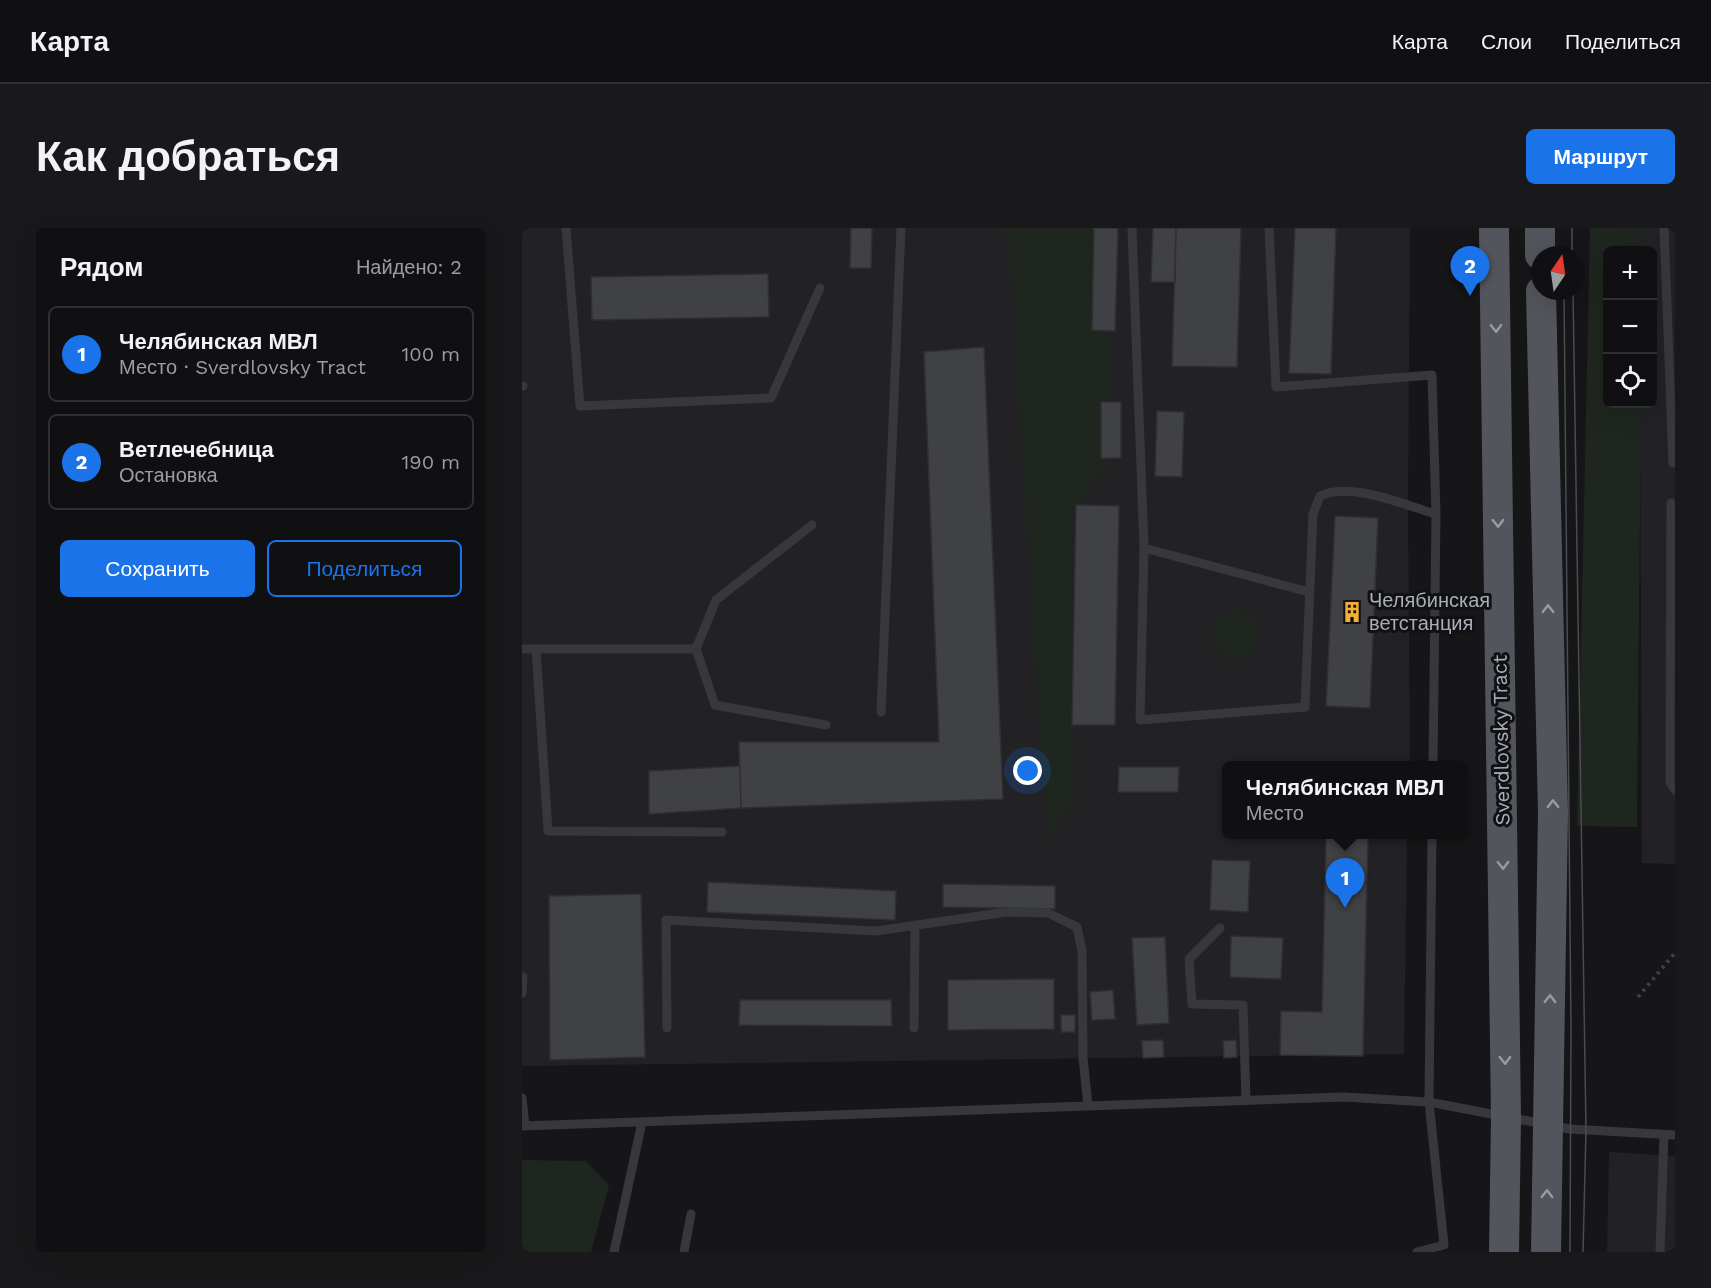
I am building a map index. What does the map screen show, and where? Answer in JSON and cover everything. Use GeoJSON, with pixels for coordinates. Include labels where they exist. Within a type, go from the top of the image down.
{"type":"FeatureCollection","features":[{"type":"Feature","properties":{"kind":"main road","name":"Sverdlovsky Tract"},"geometry":{"type":"LineString","coordinates":[[1494,228],[1506,1118],[1504,1252]]}},
{"type":"Feature","properties":{"kind":"main road"},"geometry":{"type":"LineString","coordinates":[[1540,228],[1540,246]]}},
{"type":"Feature","properties":{"kind":"main road"},"geometry":{"type":"LineString","coordinates":[[1541,300],[1553,812],[1546,1252]]}},
{"type":"Feature","properties":{"kind":"lane"},"geometry":{"type":"LineString","coordinates":[[566,228],[580,406],[771,398],[820,288]]}},
{"type":"Feature","properties":{"kind":"lane"},"geometry":{"type":"LineString","coordinates":[[881,712],[901,228]]}},
{"type":"Feature","properties":{"kind":"lane"},"geometry":{"type":"LineString","coordinates":[[1132,228],[1144,548],[1140,720],[1305,707],[1312,514],[1320,496],[1328,492],[1349,490],[1436,514]]}},
{"type":"Feature","properties":{"kind":"lane"},"geometry":{"type":"LineString","coordinates":[[1269,228],[1276,387],[1432,375],[1436,514],[1433,761]]}},
{"type":"Feature","properties":{"kind":"lane"},"geometry":{"type":"LineString","coordinates":[[1664,228],[1670,279],[1673,463]]}},
{"type":"Feature","properties":{"kind":"lane"},"geometry":{"type":"LineString","coordinates":[[1671,503],[1670,782],[1675,790]]}},
{"type":"Feature","properties":{"kind":"lane"},"geometry":{"type":"LineString","coordinates":[[812,525],[716,600],[696,650],[715,705],[826,725]]}},
{"type":"Feature","properties":{"kind":"lane"},"geometry":{"type":"LineString","coordinates":[[1144,548],[1309,592]]}},
{"type":"Feature","properties":{"kind":"lane"},"geometry":{"type":"LineString","coordinates":[[522,649],[696,650]]}},
{"type":"Feature","properties":{"kind":"lane"},"geometry":{"type":"LineString","coordinates":[[536,649],[548,831],[722,832]]}},
{"type":"Feature","properties":{"kind":"lane"},"geometry":{"type":"LineString","coordinates":[[1417,1252],[1444,1248],[1429,1102],[1432,839]]}},
{"type":"Feature","properties":{"kind":"lane"},"geometry":{"type":"LineString","coordinates":[[667,1028],[666,920],[876,931],[1007,912],[1048,913],[1077,927],[1082,951],[1083,1058],[1088,1105]]}},
{"type":"Feature","properties":{"kind":"lane"},"geometry":{"type":"LineString","coordinates":[[914,1028],[915,925]]}},
{"type":"Feature","properties":{"kind":"lane"},"geometry":{"type":"LineString","coordinates":[[1220,928],[1189,959],[1192,1004],[1243,1005],[1246,1100]]}},
{"type":"Feature","properties":{"kind":"lane"},"geometry":{"type":"LineString","coordinates":[[522,993],[523,977]]}},
{"type":"Feature","properties":{"kind":"lane"},"geometry":{"type":"LineString","coordinates":[[522,1098],[523,1126],[1344,1097],[1429,1102],[1548,1126],[1675,1135]]}},
{"type":"Feature","properties":{"kind":"lane"},"geometry":{"type":"LineString","coordinates":[[615,1252],[642,1122]]}},
{"type":"Feature","properties":{"kind":"lane"},"geometry":{"type":"LineString","coordinates":[[1660,1252],[1664,1135]]}},
{"type":"Feature","properties":{"kind":"lane"},"geometry":{"type":"LineString","coordinates":[[684,1252],[691,1214]]}},
{"type":"Feature","properties":{"kind":"path"},"geometry":{"type":"LineString","coordinates":[[1638,997],[1675,953]]}},
{"type":"Feature","properties":{"kind":"shaded area"},"geometry":{"type":"Polygon","coordinates":[[[522,228],[1410,228],[1408,506],[1410,761],[1222,761],[1222,839],[1407,839],[1404,1054],[522,1066],[522,228]]]}},
{"type":"Feature","properties":{"kind":"shaded area"},"geometry":{"type":"Polygon","coordinates":[[[993,228],[1108,228],[1113,266],[1108,464],[1071,510],[1073,805],[1046,837],[1008,233],[993,228]]]}},
{"type":"Feature","properties":{"kind":"shaded area"},"geometry":{"type":"Polygon","coordinates":[[[1590,228],[1643,228],[1642,246],[1603,246],[1603,408],[1641,408],[1637,827],[1577,826],[1590,228]]]}},
{"type":"Feature","properties":{"kind":"shaded area"},"geometry":{"type":"Polygon","coordinates":[[[1640,228],[1675,228],[1675,864],[1642,863],[1640,408],[1657,408],[1657,246],[1640,246],[1640,228]]]}},
{"type":"Feature","properties":{"kind":"shaded area"},"geometry":{"type":"Polygon","coordinates":[[[1236,610],[1253,617],[1260,634],[1253,651],[1236,658],[1219,651],[1212,634],[1219,617],[1236,610]]]}},
{"type":"Feature","properties":{"kind":"shaded area"},"geometry":{"type":"Polygon","coordinates":[[[1609,1152],[1675,1156],[1675,1252],[1607,1252],[1609,1152]]]}},
{"type":"Feature","properties":{"kind":"shaded area"},"geometry":{"type":"Polygon","coordinates":[[[522,1160],[586,1161],[609,1185],[591,1252],[522,1252],[522,1160]]]}},
{"type":"Feature","properties":{"kind":"building"},"geometry":{"type":"Polygon","coordinates":[[[851,228],[872,228],[871,268],[850,268],[851,228]]]}},
{"type":"Feature","properties":{"kind":"building"},"geometry":{"type":"Polygon","coordinates":[[[1094,228],[1118,228],[1115,331],[1092,330],[1094,228]]]}},
{"type":"Feature","properties":{"kind":"building"},"geometry":{"type":"Polygon","coordinates":[[[1153,228],[1176,228],[1175,282],[1151,282],[1153,228]]]}},
{"type":"Feature","properties":{"kind":"building"},"geometry":{"type":"Polygon","coordinates":[[[1176,228],[1241,228],[1237,367],[1172,366],[1176,228]]]}},
{"type":"Feature","properties":{"kind":"building"},"geometry":{"type":"Polygon","coordinates":[[[1295,228],[1336,228],[1331,374],[1289,373],[1295,228]]]}},
{"type":"Feature","properties":{"kind":"building"},"geometry":{"type":"Polygon","coordinates":[[[768,274],[769,317],[592,320],[591,277],[768,274]]]}},
{"type":"Feature","properties":{"kind":"building"},"geometry":{"type":"Polygon","coordinates":[[[984,347],[1003,799],[741,808],[739,742],[939,742],[924,352],[984,347]]]}},
{"type":"Feature","properties":{"kind":"building"},"geometry":{"type":"Polygon","coordinates":[[[1101,402],[1121,402],[1121,458],[1101,458],[1101,402]]]}},
{"type":"Feature","properties":{"kind":"building"},"geometry":{"type":"Polygon","coordinates":[[[1157,411],[1184,412],[1182,477],[1155,476],[1157,411]]]}},
{"type":"Feature","properties":{"kind":"building"},"geometry":{"type":"Polygon","coordinates":[[[1076,505],[1119,506],[1115,725],[1072,725],[1076,505]]]}},
{"type":"Feature","properties":{"kind":"building","name":"Челябинская ветстанция"},"geometry":{"type":"Polygon","coordinates":[[[1335,516],[1378,518],[1370,708],[1326,706],[1335,516]]]}},
{"type":"Feature","properties":{"kind":"building"},"geometry":{"type":"Polygon","coordinates":[[[740,766],[741,808],[649,814],[649,771],[740,766]]]}},
{"type":"Feature","properties":{"kind":"building"},"geometry":{"type":"Polygon","coordinates":[[[1119,767],[1179,767],[1178,792],[1118,792],[1119,767]]]}},
{"type":"Feature","properties":{"kind":"building"},"geometry":{"type":"Polygon","coordinates":[[[1326,839],[1368,839],[1363,1056],[1280,1055],[1281,1011],[1322,1012],[1326,839]]]}},
{"type":"Feature","properties":{"kind":"building"},"geometry":{"type":"Polygon","coordinates":[[[1212,860],[1250,861],[1248,912],[1210,910],[1212,860]]]}},
{"type":"Feature","properties":{"kind":"building"},"geometry":{"type":"Polygon","coordinates":[[[708,882],[896,891],[895,920],[707,912],[708,882]]]}},
{"type":"Feature","properties":{"kind":"building"},"geometry":{"type":"Polygon","coordinates":[[[943,884],[1055,886],[1055,909],[943,907],[943,884]]]}},
{"type":"Feature","properties":{"kind":"building"},"geometry":{"type":"Polygon","coordinates":[[[641,894],[645,1057],[550,1060],[549,896],[641,894]]]}},
{"type":"Feature","properties":{"kind":"building"},"geometry":{"type":"Polygon","coordinates":[[[1231,936],[1283,938],[1281,979],[1230,977],[1231,936]]]}},
{"type":"Feature","properties":{"kind":"building"},"geometry":{"type":"Polygon","coordinates":[[[1165,937],[1169,1023],[1137,1025],[1132,938],[1165,937]]]}},
{"type":"Feature","properties":{"kind":"building"},"geometry":{"type":"Polygon","coordinates":[[[1054,979],[1054,1029],[948,1030],[948,980],[1054,979]]]}},
{"type":"Feature","properties":{"kind":"building"},"geometry":{"type":"Polygon","coordinates":[[[1113,990],[1115,1019],[1092,1020],[1090,992],[1113,990]]]}},
{"type":"Feature","properties":{"kind":"building"},"geometry":{"type":"Polygon","coordinates":[[[740,1000],[891,1000],[892,1026],[739,1025],[740,1000]]]}},
{"type":"Feature","properties":{"kind":"building"},"geometry":{"type":"Polygon","coordinates":[[[1061,1015],[1075,1015],[1075,1032],[1061,1032],[1061,1015]]]}},
{"type":"Feature","properties":{"kind":"building"},"geometry":{"type":"Polygon","coordinates":[[[1163,1040],[1164,1057],[1143,1058],[1142,1041],[1163,1040]]]}},
{"type":"Feature","properties":{"kind":"building"},"geometry":{"type":"Polygon","coordinates":[[[1236,1040],[1237,1057],[1224,1058],[1223,1041],[1236,1040]]]}},
{"type":"Feature","properties":{"kind":"tram line"},"geometry":{"type":"LineString","coordinates":[[1572,228],[1572,246]]}},
{"type":"Feature","properties":{"kind":"tram line"},"geometry":{"type":"LineString","coordinates":[[1564,300],[1571,1029],[1570,1252]]}},
{"type":"Feature","properties":{"kind":"tram line"},"geometry":{"type":"LineString","coordinates":[[1573,300],[1586,1130],[1583,1252]]}},
{"type":"Feature","properties":{"kind":"place","name":"Ветлечебница"},"geometry":{"type":"Point","coordinates":[1470,296]}},
{"type":"Feature","properties":{"kind":"place","name":"Челябинская ветстанция"},"geometry":{"type":"Point","coordinates":[1352,612]}},
{"type":"Feature","properties":{"kind":"place","name":"Челябинская МВЛ"},"geometry":{"type":"Point","coordinates":[1345,908]}}]}
